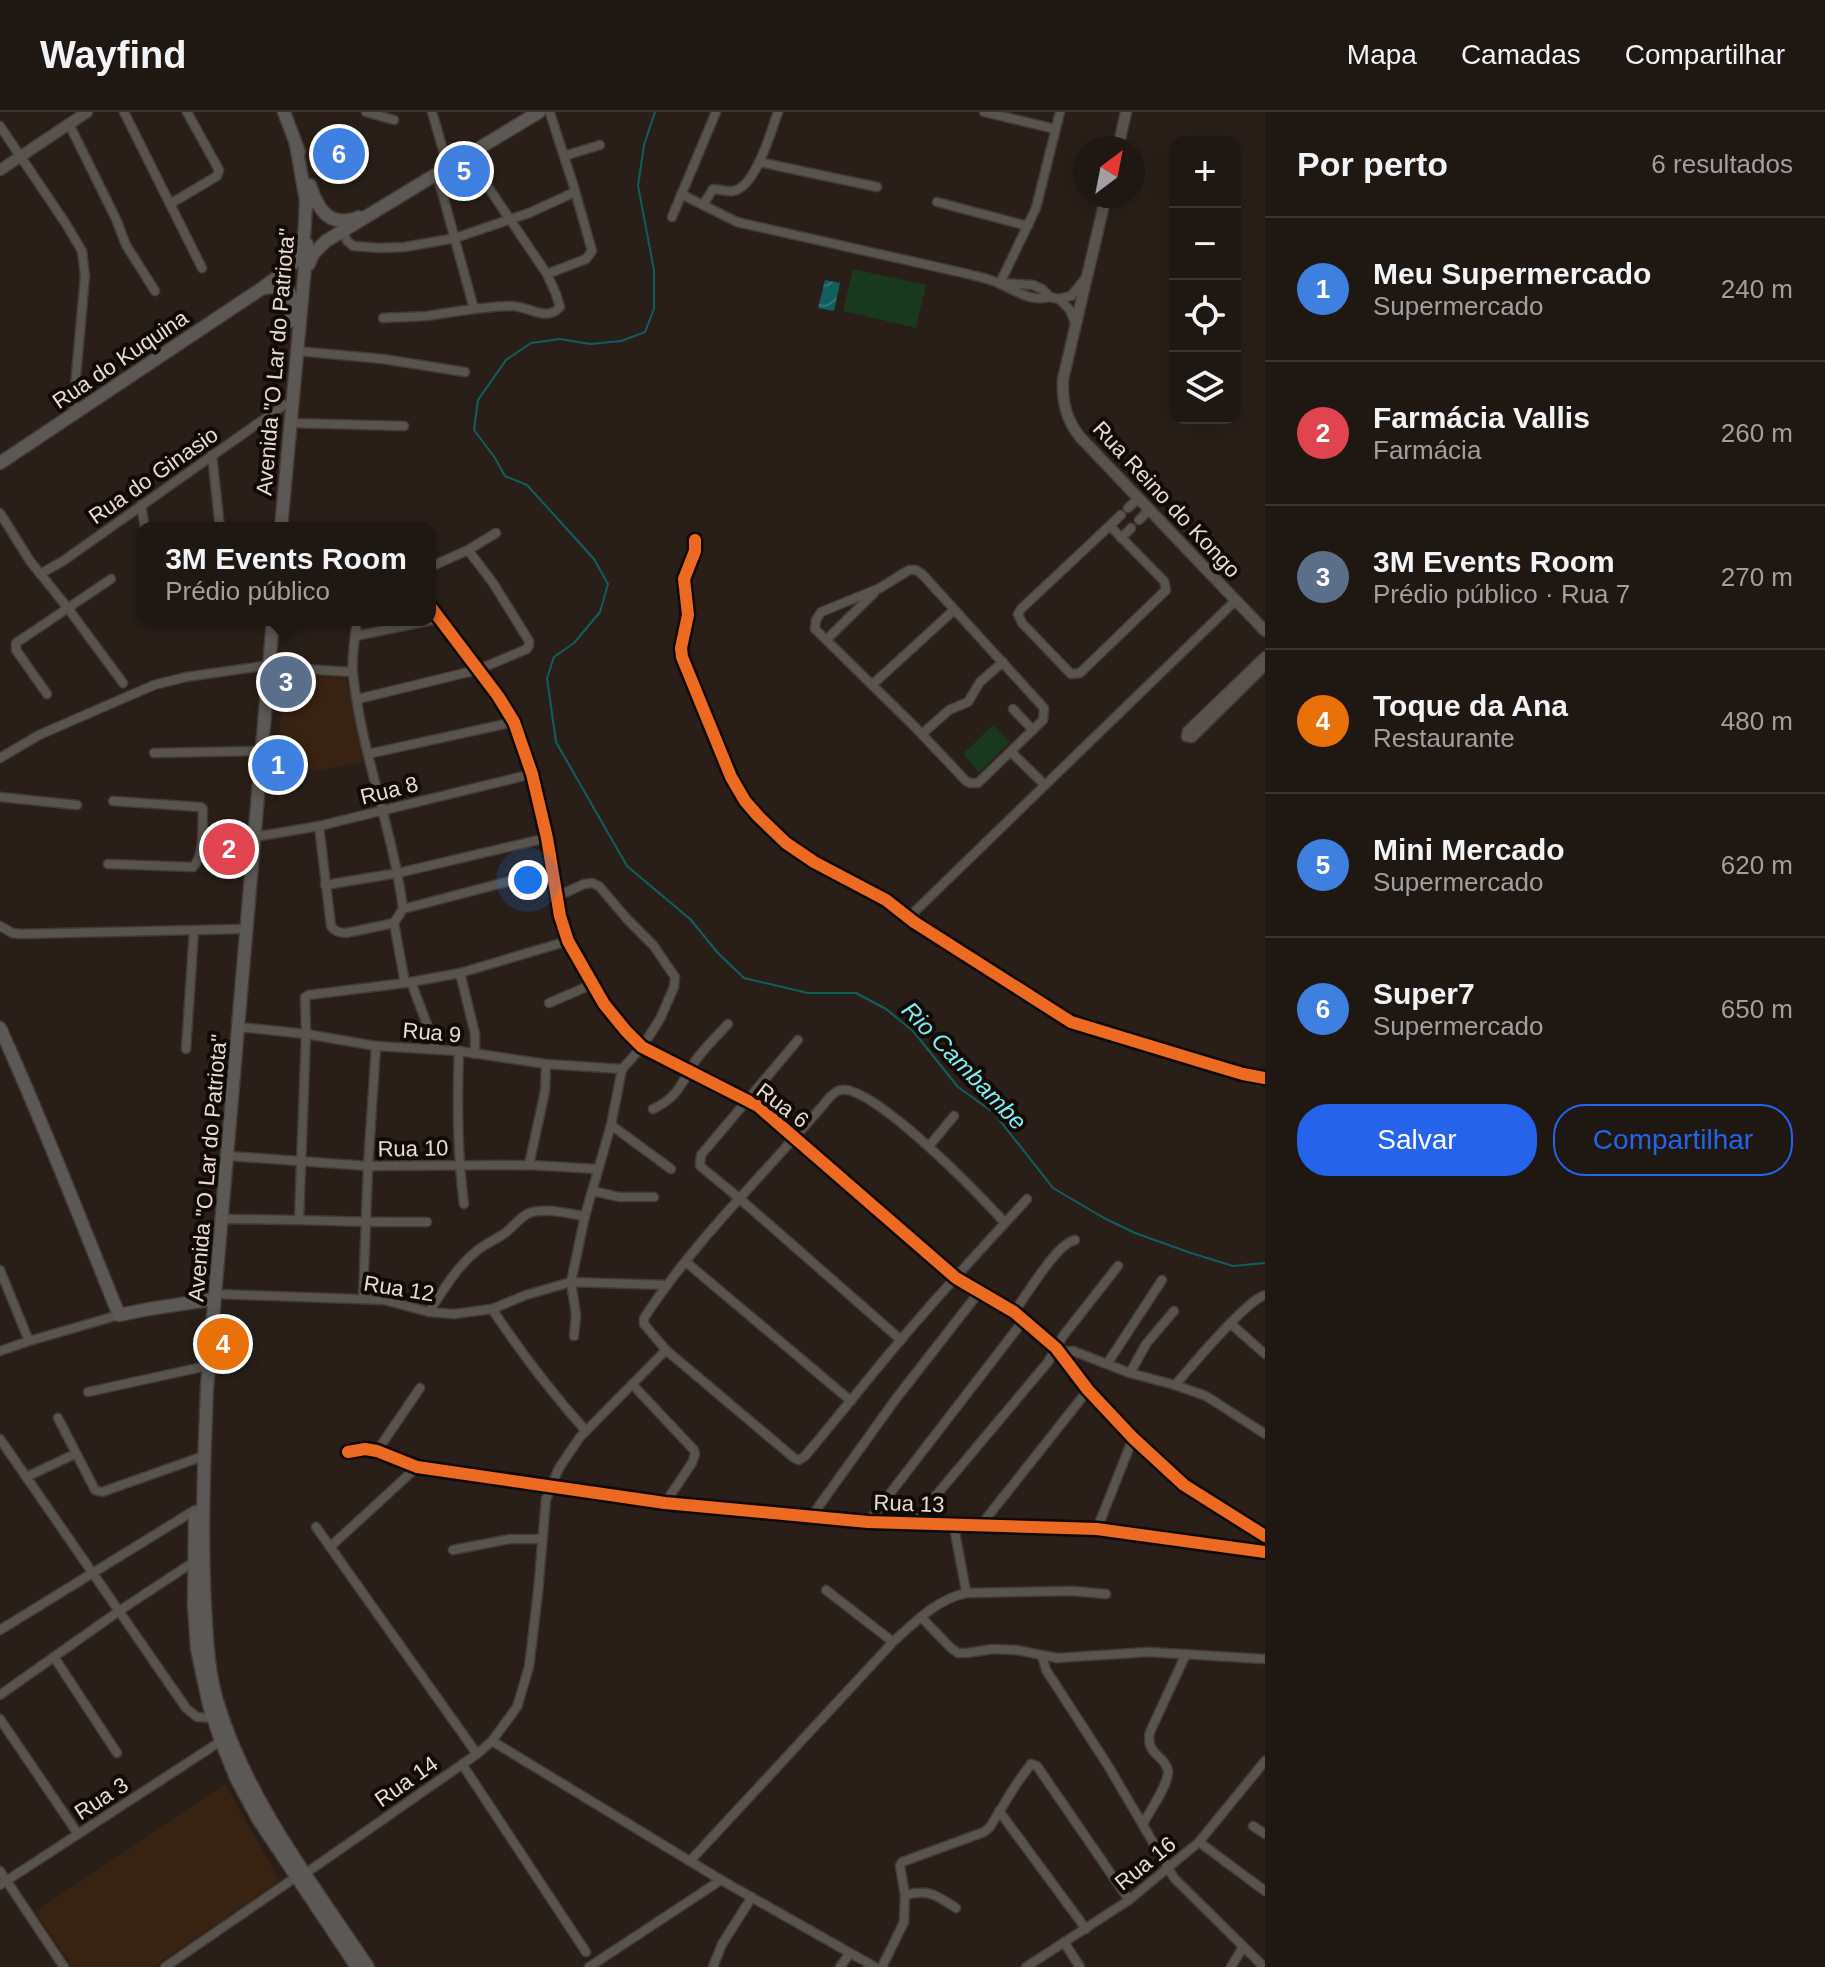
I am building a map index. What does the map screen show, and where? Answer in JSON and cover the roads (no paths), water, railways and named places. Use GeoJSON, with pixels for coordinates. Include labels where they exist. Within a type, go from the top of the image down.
{"type":"FeatureCollection","features":[{"type":"Feature","properties":{"kind":"main road","name":"Avenida \"O Lar do Patriota\""},"geometry":{"type":"LineString","coordinates":[[284,112],[315,201],[323,211],[345,221],[373,211]]}},
{"type":"Feature","properties":{"kind":"main road"},"geometry":{"type":"LineString","coordinates":[[304,279],[317,249],[373,211],[539,112]]}},
{"type":"Feature","properties":{"kind":"main road","name":"Avenida \"O Lar do Patriota\""},"geometry":{"type":"LineString","coordinates":[[282,522],[307,238],[306,199],[296,145]]}},
{"type":"Feature","properties":{"kind":"main road","name":"Avenida \"O Lar do Patriota\""},"geometry":{"type":"LineString","coordinates":[[261,289],[299,255],[306,199]]}},
{"type":"Feature","properties":{"kind":"main road","name":"Avenida \"O Lar do Patriota\""},"geometry":{"type":"LineString","coordinates":[[261,289],[275,285],[283,287],[289,291],[292,301],[284,405],[281,522]]}},
{"type":"Feature","properties":{"kind":"main road","name":"Rua do Kuquina"},"geometry":{"type":"LineString","coordinates":[[0,463],[261,289]]}},
{"type":"Feature","properties":{"kind":"main road","name":"Avenida \"O Lar do Patriota\""},"geometry":{"type":"LineString","coordinates":[[269,626],[251,842],[240,929],[212,1297],[203,1496],[208,1649],[218,1703],[247,1778],[357,1967]]}},
{"type":"Feature","properties":{"kind":"main road","name":"Avenida \"O Lar do Patriota\""},"geometry":{"type":"LineString","coordinates":[[266,667],[256,751],[228,1156],[202,1367],[195,1510],[197,1649],[221,1741],[237,1780],[251,1806],[368,1967]]}},
{"type":"Feature","properties":{"kind":"main road"},"geometry":{"type":"LineString","coordinates":[[0,1028],[35,1106],[119,1315],[212,1297]]}},
{"type":"Feature","properties":{"kind":"street"},"geometry":{"type":"LineString","coordinates":[[0,170],[87,112]]}},
{"type":"Feature","properties":{"kind":"street"},"geometry":{"type":"LineString","coordinates":[[124,112],[202,268]]}},
{"type":"Feature","properties":{"kind":"street"},"geometry":{"type":"LineString","coordinates":[[170,204],[217,176],[219,170],[187,112]]}},
{"type":"Feature","properties":{"kind":"street"},"geometry":{"type":"LineString","coordinates":[[366,112],[394,120]]}},
{"type":"Feature","properties":{"kind":"street"},"geometry":{"type":"LineString","coordinates":[[432,112],[455,238],[474,309]]}},
{"type":"Feature","properties":{"kind":"street"},"geometry":{"type":"LineString","coordinates":[[672,217],[716,112]]}},
{"type":"Feature","properties":{"kind":"street"},"geometry":{"type":"LineString","coordinates":[[703,205],[713,189],[732,191],[743,185],[759,162],[778,112]]}},
{"type":"Feature","properties":{"kind":"street"},"geometry":{"type":"LineString","coordinates":[[984,112],[1055,129]]}},
{"type":"Feature","properties":{"kind":"street"},"geometry":{"type":"LineString","coordinates":[[1000,283],[1036,208],[1060,112]]}},
{"type":"Feature","properties":{"kind":"street"},"geometry":{"type":"LineString","coordinates":[[1121,136],[1126,112]]}},
{"type":"Feature","properties":{"kind":"street"},"geometry":{"type":"LineString","coordinates":[[547,274],[586,259],[591,254],[591,245],[550,113]]}},
{"type":"Feature","properties":{"kind":"street"},"geometry":{"type":"LineString","coordinates":[[69,124],[126,245],[155,291]]}},
{"type":"Feature","properties":{"kind":"street"},"geometry":{"type":"LineString","coordinates":[[0,126],[82,251],[85,276],[74,414]]}},
{"type":"Feature","properties":{"kind":"street"},"geometry":{"type":"LineString","coordinates":[[564,156],[600,145]]}},
{"type":"Feature","properties":{"kind":"street"},"geometry":{"type":"LineString","coordinates":[[383,318],[515,306],[550,314],[560,307],[547,274],[467,156]]}},
{"type":"Feature","properties":{"kind":"street"},"geometry":{"type":"LineString","coordinates":[[759,162],[877,187]]}},
{"type":"Feature","properties":{"kind":"street"},"geometry":{"type":"LineString","coordinates":[[343,231],[353,246],[405,247],[455,238],[529,213],[575,192]]}},
{"type":"Feature","properties":{"kind":"street"},"geometry":{"type":"LineString","coordinates":[[681,194],[737,222],[1000,283],[1033,285],[1070,310],[1076,325]]}},
{"type":"Feature","properties":{"kind":"street"},"geometry":{"type":"LineString","coordinates":[[937,202],[1028,226]]}},
{"type":"Feature","properties":{"kind":"street","name":"Rua Reino do Kongo"},"geometry":{"type":"LineString","coordinates":[[1103,208],[1063,379],[1066,416],[1080,437],[1265,631]]}},
{"type":"Feature","properties":{"kind":"street"},"geometry":{"type":"LineString","coordinates":[[1054,298],[1071,296],[1088,274]]}},
{"type":"Feature","properties":{"kind":"street"},"geometry":{"type":"LineString","coordinates":[[297,351],[383,359],[465,372]]}},
{"type":"Feature","properties":{"kind":"street","name":"Rua do Ginasio"},"geometry":{"type":"LineString","coordinates":[[40,574],[63,561],[284,405]]}},
{"type":"Feature","properties":{"kind":"street"},"geometry":{"type":"LineString","coordinates":[[291,423],[404,426]]}},
{"type":"Feature","properties":{"kind":"street"},"geometry":{"type":"LineString","coordinates":[[212,455],[219,522]]}},
{"type":"Feature","properties":{"kind":"street"},"geometry":{"type":"LineString","coordinates":[[1110,526],[1164,581],[1166,590],[1080,673],[1071,674],[1022,623],[1018,614],[1139,498]]}},
{"type":"Feature","properties":{"kind":"street"},"geometry":{"type":"LineString","coordinates":[[141,505],[144,522]]}},
{"type":"Feature","properties":{"kind":"street"},"geometry":{"type":"LineString","coordinates":[[1139,520],[1150,509]]}},
{"type":"Feature","properties":{"kind":"street"},"geometry":{"type":"LineString","coordinates":[[0,513],[30,561],[123,683]]}},
{"type":"Feature","properties":{"kind":"street"},"geometry":{"type":"LineString","coordinates":[[1121,538],[1131,528]]}},
{"type":"Feature","properties":{"kind":"street"},"geometry":{"type":"LineString","coordinates":[[436,564],[496,533]]}},
{"type":"Feature","properties":{"kind":"street"},"geometry":{"type":"LineString","coordinates":[[695,540],[694,555],[684,579],[688,615],[681,648],[731,777],[765,824],[814,862],[893,905],[908,918],[1071,1022],[1265,1078]]}},
{"type":"Feature","properties":{"kind":"street"},"geometry":{"type":"LineString","coordinates":[[358,699],[477,670],[527,649],[529,641],[468,550]]}},
{"type":"Feature","properties":{"kind":"street"},"geometry":{"type":"LineString","coordinates":[[909,570],[922,574],[954,610],[1045,712],[1043,720],[982,781],[970,783],[814,625],[821,612],[880,588],[909,570]]}},
{"type":"Feature","properties":{"kind":"street"},"geometry":{"type":"LineString","coordinates":[[47,694],[15,646],[19,639],[111,579]]}},
{"type":"Feature","properties":{"kind":"street"},"geometry":{"type":"LineString","coordinates":[[826,640],[880,588]]}},
{"type":"Feature","properties":{"kind":"street"},"geometry":{"type":"LineString","coordinates":[[908,918],[1236,600]]}},
{"type":"Feature","properties":{"kind":"street"},"geometry":{"type":"LineString","coordinates":[[872,685],[954,610]]}},
{"type":"Feature","properties":{"kind":"street","name":"Rua 6"},"geometry":{"type":"LineString","coordinates":[[436,615],[514,722],[532,774],[560,916],[568,941],[613,1016],[642,1047],[758,1106],[956,1278],[1014,1312],[1057,1350],[1088,1390],[1133,1438],[1184,1485],[1265,1536]]}},
{"type":"Feature","properties":{"kind":"street"},"geometry":{"type":"LineString","coordinates":[[319,826],[331,926],[337,932],[346,933],[394,923],[403,909],[398,873],[368,754],[352,672],[356,626]]}},
{"type":"Feature","properties":{"kind":"street"},"geometry":{"type":"LineString","coordinates":[[355,636],[404,626]]}},
{"type":"Feature","properties":{"kind":"street"},"geometry":{"type":"LineString","coordinates":[[1265,656],[1186,732],[1186,737],[1192,738],[1265,666]]}},
{"type":"Feature","properties":{"kind":"street"},"geometry":{"type":"LineString","coordinates":[[922,734],[949,710],[968,702],[980,682],[1003,662]]}},
{"type":"Feature","properties":{"kind":"street"},"geometry":{"type":"LineString","coordinates":[[0,758],[39,735],[154,685],[186,677],[266,667],[352,672]]}},
{"type":"Feature","properties":{"kind":"street"},"geometry":{"type":"LineString","coordinates":[[1013,709],[1033,730]]}},
{"type":"Feature","properties":{"kind":"street"},"geometry":{"type":"LineString","coordinates":[[368,754],[514,722]]}},
{"type":"Feature","properties":{"kind":"street"},"geometry":{"type":"LineString","coordinates":[[154,753],[256,751]]}},
{"type":"Feature","properties":{"kind":"street"},"geometry":{"type":"LineString","coordinates":[[1011,752],[1044,784]]}},
{"type":"Feature","properties":{"kind":"street","name":"Rua 8"},"geometry":{"type":"LineString","coordinates":[[202,841],[251,842],[532,774]]}},
{"type":"Feature","properties":{"kind":"street"},"geometry":{"type":"LineString","coordinates":[[0,797],[77,805]]}},
{"type":"Feature","properties":{"kind":"street"},"geometry":{"type":"LineString","coordinates":[[108,864],[193,867],[198,861],[202,841],[201,807],[113,801]]}},
{"type":"Feature","properties":{"kind":"street"},"geometry":{"type":"LineString","coordinates":[[325,885],[398,873],[547,838]]}},
{"type":"Feature","properties":{"kind":"street"},"geometry":{"type":"LineString","coordinates":[[403,909],[552,870]]}},
{"type":"Feature","properties":{"kind":"street"},"geometry":{"type":"LineString","coordinates":[[558,896],[584,884],[599,886],[653,945],[675,977],[672,994],[660,1019],[642,1047],[622,1069],[571,1282],[576,1315],[574,1336]]}},
{"type":"Feature","properties":{"kind":"street"},"geometry":{"type":"LineString","coordinates":[[394,923],[408,982],[436,1048]]}},
{"type":"Feature","properties":{"kind":"street"},"geometry":{"type":"LineString","coordinates":[[0,926],[20,934],[240,929]]}},
{"type":"Feature","properties":{"kind":"street"},"geometry":{"type":"LineString","coordinates":[[186,1049],[194,930]]}},
{"type":"Feature","properties":{"kind":"street"},"geometry":{"type":"LineString","coordinates":[[299,1219],[306,1034],[304,1000],[308,995],[460,973],[568,941]]}},
{"type":"Feature","properties":{"kind":"street"},"geometry":{"type":"LineString","coordinates":[[460,973],[475,1034],[475,1054]]}},
{"type":"Feature","properties":{"kind":"street"},"geometry":{"type":"LineString","coordinates":[[549,1003],[593,984]]}},
{"type":"Feature","properties":{"kind":"street"},"geometry":{"type":"LineString","coordinates":[[653,1109],[668,1102],[690,1073],[695,1061],[728,1024]]}},
{"type":"Feature","properties":{"kind":"street","name":"Rua 9"},"geometry":{"type":"LineString","coordinates":[[239,1027],[376,1046],[436,1048],[546,1064],[622,1069]]}},
{"type":"Feature","properties":{"kind":"street"},"geometry":{"type":"LineString","coordinates":[[798,1040],[701,1155],[700,1166],[901,1340]]}},
{"type":"Feature","properties":{"kind":"street"},"geometry":{"type":"LineString","coordinates":[[363,1298],[376,1046]]}},
{"type":"Feature","properties":{"kind":"street"},"geometry":{"type":"LineString","coordinates":[[459,1051],[457,1106],[464,1204]]}},
{"type":"Feature","properties":{"kind":"street"},"geometry":{"type":"LineString","coordinates":[[529,1165],[545,1091],[546,1064]]}},
{"type":"Feature","properties":{"kind":"street"},"geometry":{"type":"LineString","coordinates":[[1005,1223],[929,1146],[879,1106],[861,1095],[841,1089],[830,1097],[739,1198],[667,1285],[644,1318],[644,1324],[666,1350],[799,1460],[1027,1199]]}},
{"type":"Feature","properties":{"kind":"street"},"geometry":{"type":"LineString","coordinates":[[929,1146],[954,1116]]}},
{"type":"Feature","properties":{"kind":"street"},"geometry":{"type":"LineString","coordinates":[[611,1125],[671,1169]]}},
{"type":"Feature","properties":{"kind":"street","name":"Rua 10"},"geometry":{"type":"LineString","coordinates":[[228,1156],[368,1166],[529,1165],[598,1169]]}},
{"type":"Feature","properties":{"kind":"street"},"geometry":{"type":"LineString","coordinates":[[593,1191],[619,1197],[654,1197]]}},
{"type":"Feature","properties":{"kind":"street"},"geometry":{"type":"LineString","coordinates":[[429,1312],[450,1278],[479,1248],[529,1213],[540,1211],[585,1216]]}},
{"type":"Feature","properties":{"kind":"street"},"geometry":{"type":"LineString","coordinates":[[222,1219],[427,1222]]}},
{"type":"Feature","properties":{"kind":"street"},"geometry":{"type":"LineString","coordinates":[[1014,1312],[1050,1260],[1066,1243],[1075,1240]]}},
{"type":"Feature","properties":{"kind":"street"},"geometry":{"type":"LineString","coordinates":[[686,1262],[851,1401]]}},
{"type":"Feature","properties":{"kind":"street"},"geometry":{"type":"LineString","coordinates":[[912,1524],[1048,1362],[1118,1266]]}},
{"type":"Feature","properties":{"kind":"street"},"geometry":{"type":"LineString","coordinates":[[0,1270],[29,1341]]}},
{"type":"Feature","properties":{"kind":"street"},"geometry":{"type":"LineString","coordinates":[[1107,1364],[1162,1280]]}},
{"type":"Feature","properties":{"kind":"street","name":"Rua 12"},"geometry":{"type":"LineString","coordinates":[[212,1297],[363,1298],[454,1314],[492,1309],[571,1282],[667,1285]]}},
{"type":"Feature","properties":{"kind":"street"},"geometry":{"type":"LineString","coordinates":[[811,1517],[895,1400],[980,1291]]}},
{"type":"Feature","properties":{"kind":"street"},"geometry":{"type":"LineString","coordinates":[[1175,1385],[1257,1297],[1265,1295]]}},
{"type":"Feature","properties":{"kind":"street"},"geometry":{"type":"LineString","coordinates":[[492,1309],[528,1362],[586,1431]]}},
{"type":"Feature","properties":{"kind":"street"},"geometry":{"type":"LineString","coordinates":[[1130,1373],[1146,1344],[1174,1311]]}},
{"type":"Feature","properties":{"kind":"street"},"geometry":{"type":"LineString","coordinates":[[0,1351],[119,1315]]}},
{"type":"Feature","properties":{"kind":"street"},"geometry":{"type":"LineString","coordinates":[[868,1522],[1023,1321]]}},
{"type":"Feature","properties":{"kind":"street"},"geometry":{"type":"LineString","coordinates":[[1231,1324],[1265,1354]]}},
{"type":"Feature","properties":{"kind":"street","name":"Rua 14"},"geometry":{"type":"LineString","coordinates":[[165,1967],[492,1741],[517,1707],[529,1667],[546,1499],[559,1468],[586,1431],[666,1350]]}},
{"type":"Feature","properties":{"kind":"street"},"geometry":{"type":"LineString","coordinates":[[1057,1350],[1073,1351],[1216,1401],[1261,1432],[1265,1418]]}},
{"type":"Feature","properties":{"kind":"street"},"geometry":{"type":"LineString","coordinates":[[88,1392],[202,1367]]}},
{"type":"Feature","properties":{"kind":"street"},"geometry":{"type":"LineString","coordinates":[[632,1384],[694,1450],[692,1463],[665,1503]]}},
{"type":"Feature","properties":{"kind":"street"},"geometry":{"type":"LineString","coordinates":[[348,1452],[365,1449],[377,1451],[420,1388]]}},
{"type":"Feature","properties":{"kind":"street"},"geometry":{"type":"LineString","coordinates":[[981,1525],[1088,1390]]}},
{"type":"Feature","properties":{"kind":"street"},"geometry":{"type":"LineString","coordinates":[[58,1418],[95,1490],[102,1492],[198,1458]]}},
{"type":"Feature","properties":{"kind":"street"},"geometry":{"type":"LineString","coordinates":[[1097,1529],[1133,1438]]}},
{"type":"Feature","properties":{"kind":"street"},"geometry":{"type":"LineString","coordinates":[[1,1444],[186,1708],[197,1717],[214,1718]]}},
{"type":"Feature","properties":{"kind":"street","name":"Rua 13"},"geometry":{"type":"LineString","coordinates":[[377,1451],[417,1467],[665,1503],[868,1522],[1097,1529],[1265,1552]]}},
{"type":"Feature","properties":{"kind":"street"},"geometry":{"type":"LineString","coordinates":[[26,1477],[75,1454]]}},
{"type":"Feature","properties":{"kind":"street"},"geometry":{"type":"LineString","coordinates":[[330,1547],[417,1467]]}},
{"type":"Feature","properties":{"kind":"street"},"geometry":{"type":"LineString","coordinates":[[0,1630],[195,1510]]}},
{"type":"Feature","properties":{"kind":"street"},"geometry":{"type":"LineString","coordinates":[[954,1525],[957,1556],[966,1593]]}},
{"type":"Feature","properties":{"kind":"street"},"geometry":{"type":"LineString","coordinates":[[316,1527],[477,1754]]}},
{"type":"Feature","properties":{"kind":"street"},"geometry":{"type":"LineString","coordinates":[[453,1550],[510,1539],[542,1539]]}},
{"type":"Feature","properties":{"kind":"street"},"geometry":{"type":"LineString","coordinates":[[0,1695],[195,1561]]}},
{"type":"Feature","properties":{"kind":"street"},"geometry":{"type":"LineString","coordinates":[[826,1590],[893,1642]]}},
{"type":"Feature","properties":{"kind":"street"},"geometry":{"type":"LineString","coordinates":[[691,1860],[893,1642],[949,1597],[966,1593],[1073,1591],[1106,1594]]}},
{"type":"Feature","properties":{"kind":"street"},"geometry":{"type":"LineString","coordinates":[[921,1617],[958,1653],[1016,1650],[1057,1658],[1148,1652],[1265,1659]]}},
{"type":"Feature","properties":{"kind":"street"},"geometry":{"type":"LineString","coordinates":[[1143,1824],[1168,1772],[1152,1751],[1150,1732],[1186,1654]]}},
{"type":"Feature","properties":{"kind":"street"},"geometry":{"type":"LineString","coordinates":[[1042,1656],[1046,1670],[1169,1868],[1182,1886],[1264,1967]]}},
{"type":"Feature","properties":{"kind":"street"},"geometry":{"type":"LineString","coordinates":[[54,1657],[117,1753]]}},
{"type":"Feature","properties":{"kind":"street"},"geometry":{"type":"LineString","coordinates":[[0,1719],[78,1834]]}},
{"type":"Feature","properties":{"kind":"street","name":"Rua 3"},"geometry":{"type":"LineString","coordinates":[[3,1883],[221,1741]]}},
{"type":"Feature","properties":{"kind":"street"},"geometry":{"type":"LineString","coordinates":[[492,1741],[721,1880],[875,1967]]}},
{"type":"Feature","properties":{"kind":"street","name":"Rua 16"},"geometry":{"type":"LineString","coordinates":[[1026,1967],[1129,1900],[1169,1868],[1199,1842],[1265,1761]]}},
{"type":"Feature","properties":{"kind":"street"},"geometry":{"type":"LineString","coordinates":[[462,1764],[586,1952]]}},
{"type":"Feature","properties":{"kind":"street"},"geometry":{"type":"LineString","coordinates":[[882,1967],[904,1922],[902,1862],[984,1832],[1027,1767],[1034,1764],[1129,1900]]}},
{"type":"Feature","properties":{"kind":"street"},"geometry":{"type":"LineString","coordinates":[[999,1811],[1086,1929]]}},
{"type":"Feature","properties":{"kind":"street"},"geometry":{"type":"LineString","coordinates":[[1253,1826],[1265,1834]]}},
{"type":"Feature","properties":{"kind":"street"},"geometry":{"type":"LineString","coordinates":[[1199,1842],[1265,1891]]}},
{"type":"Feature","properties":{"kind":"street"},"geometry":{"type":"LineString","coordinates":[[0,1871],[3,1883],[64,1967]]}},
{"type":"Feature","properties":{"kind":"street"},"geometry":{"type":"LineString","coordinates":[[589,1967],[721,1880]]}},
{"type":"Feature","properties":{"kind":"street"},"geometry":{"type":"LineString","coordinates":[[905,1895],[927,1892],[956,1908]]}},
{"type":"Feature","properties":{"kind":"street"},"geometry":{"type":"LineString","coordinates":[[713,1967],[722,1944],[752,1897]]}},
{"type":"Feature","properties":{"kind":"street"},"geometry":{"type":"LineString","coordinates":[[1064,1942],[1080,1967]]}},
{"type":"Feature","properties":{"kind":"street"},"geometry":{"type":"LineString","coordinates":[[1231,1967],[1243,1947]]}},
{"type":"Feature","properties":{"kind":"street"},"geometry":{"type":"LineString","coordinates":[[840,1967],[850,1953]]}},
{"type":"Feature","properties":{"kind":"water"},"geometry":{"type":"Polygon","coordinates":[[[825,280],[840,283],[834,311],[818,308],[825,280]]]}},
{"type":"Feature","properties":{"kind":"waterway","name":"Rio Cambambe"},"geometry":{"type":"LineString","coordinates":[[655,112],[644,145],[638,186],[654,270],[654,309],[645,332],[621,341],[590,344],[560,339],[531,343],[506,360],[478,400],[474,430],[505,476],[527,485],[594,559],[608,584],[600,612],[574,643],[554,657],[547,678],[556,742],[627,866],[690,919],[744,978],[808,993],[856,993],[886,1009],[913,1031],[958,1087],[994,1113],[1053,1188],[1135,1233],[1191,1253],[1233,1266],[1265,1263]]}},
{"type":"Feature","properties":{"kind":"place","name":"Super7"},"geometry":{"type":"Point","coordinates":[339,154]}},
{"type":"Feature","properties":{"kind":"place","name":"Mini Mercado"},"geometry":{"type":"Point","coordinates":[464,171]}},
{"type":"Feature","properties":{"kind":"place","name":"3M Events Room"},"geometry":{"type":"Point","coordinates":[286,682]}},
{"type":"Feature","properties":{"kind":"place","name":"Meu Supermercado"},"geometry":{"type":"Point","coordinates":[278,765]}},
{"type":"Feature","properties":{"kind":"place","name":"Farmácia Vallis"},"geometry":{"type":"Point","coordinates":[229,849]}},
{"type":"Feature","properties":{"kind":"place","name":"Toque da Ana"},"geometry":{"type":"Point","coordinates":[223,1344]}}]}
